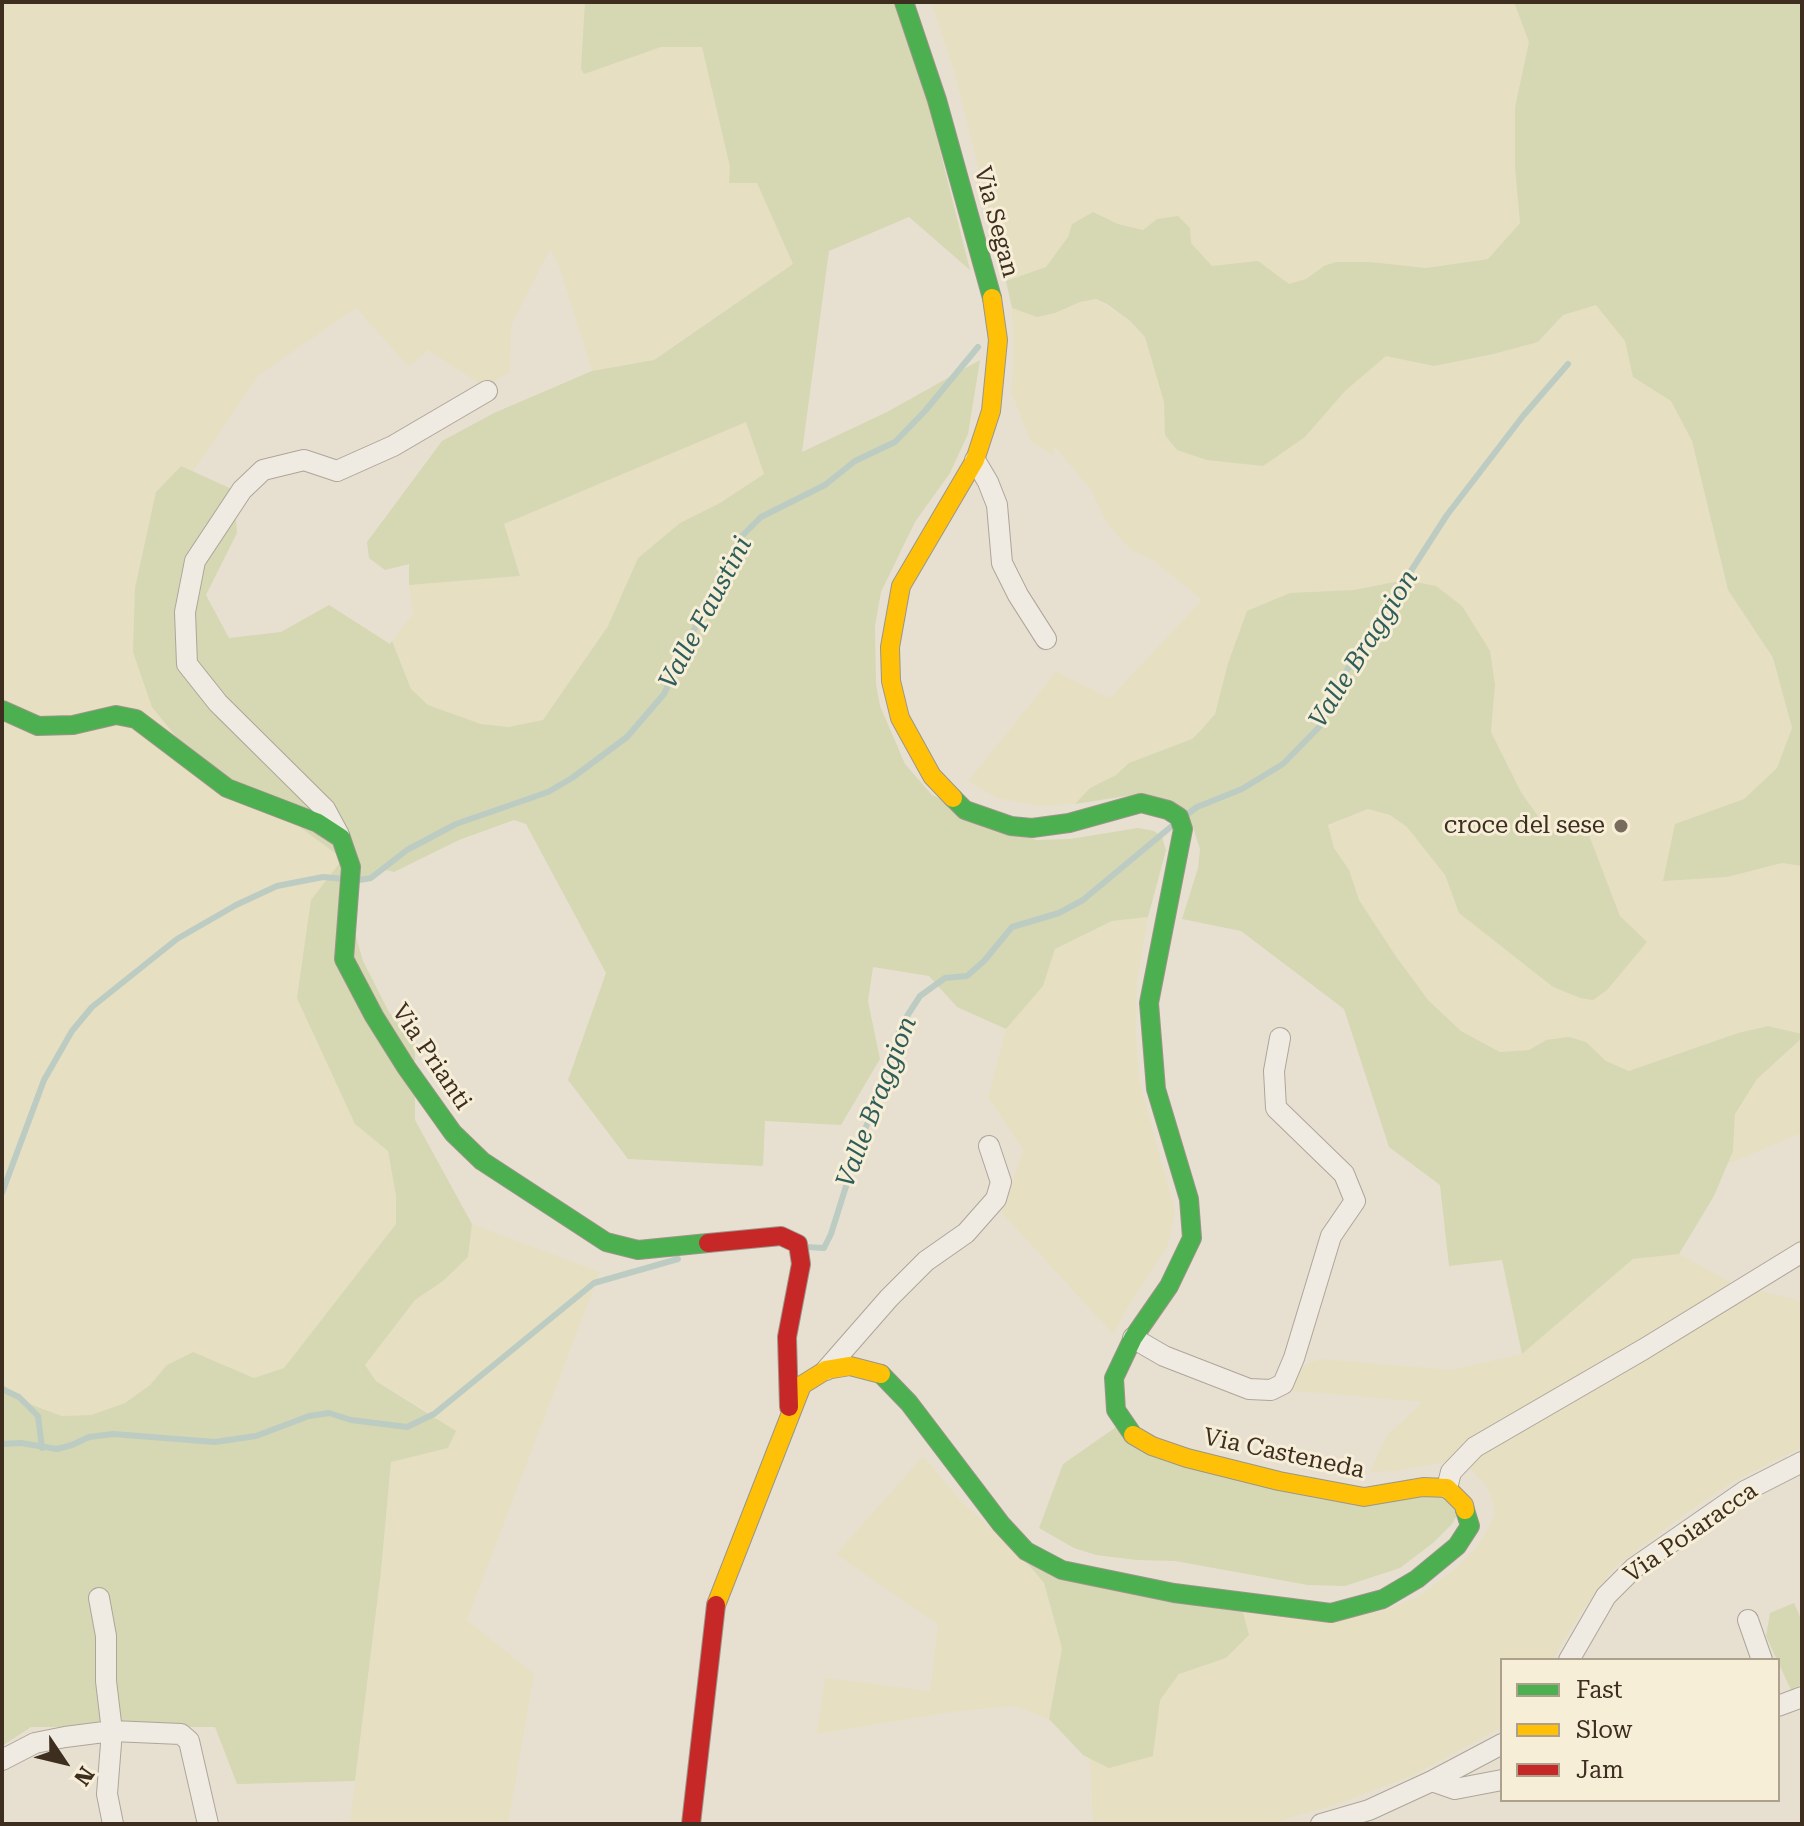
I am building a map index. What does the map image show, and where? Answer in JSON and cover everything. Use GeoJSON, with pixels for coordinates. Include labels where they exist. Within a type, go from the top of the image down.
{"type":"FeatureCollection","features":[{"type":"Feature","properties":{"kind":"street","name":"Via Segan"},"geometry":{"type":"LineString","coordinates":[[904,2],[937,100],[990,286],[998,340],[991,411],[975,460]]}},
{"type":"Feature","properties":{"kind":"street"},"geometry":{"type":"LineString","coordinates":[[341,838],[325,809],[218,703],[187,664],[185,612],[195,561],[242,490],[263,470],[304,460],[337,471],[393,446],[487,391]]}},
{"type":"Feature","properties":{"kind":"street"},"geometry":{"type":"LineString","coordinates":[[975,460],[997,505],[1002,563],[1046,639]]}},
{"type":"Feature","properties":{"kind":"street","name":"Via Casteneda"},"geometry":{"type":"LineString","coordinates":[[975,460],[901,586],[890,647],[891,681],[900,718],[932,776],[965,810],[1011,826],[1032,828],[1069,823],[1141,803],[1168,810],[1179,817],[1183,829],[1149,1003],[1156,1089],[1189,1199],[1192,1238],[1169,1286],[1133,1338],[1114,1378],[1116,1410],[1131,1434],[1152,1446],[1279,1481],[1364,1497],[1423,1487],[1447,1488]]}},
{"type":"Feature","properties":{"kind":"street"},"geometry":{"type":"LineString","coordinates":[[2,710],[38,726],[73,725],[116,715],[136,719],[227,788],[318,823],[341,838]]}},
{"type":"Feature","properties":{"kind":"street","name":"Via Prianti"},"geometry":{"type":"LineString","coordinates":[[341,838],[351,867],[344,959],[406,1067],[453,1133],[482,1161],[606,1242],[638,1250],[781,1236],[798,1244],[801,1264],[787,1337],[789,1413]]}},
{"type":"Feature","properties":{"kind":"street"},"geometry":{"type":"LineString","coordinates":[[1133,1338],[1188,1366],[1249,1389],[1271,1390],[1283,1384],[1294,1358],[1331,1236],[1355,1201],[1344,1174],[1276,1108],[1274,1071],[1280,1038]]}},
{"type":"Feature","properties":{"kind":"street"},"geometry":{"type":"LineString","coordinates":[[691,1824],[716,1601],[789,1413],[802,1385],[826,1370],[889,1298],[926,1261],[966,1233],[996,1199],[1001,1182],[989,1146]]}},
{"type":"Feature","properties":{"kind":"street"},"geometry":{"type":"LineString","coordinates":[[826,1370],[850,1366],[880,1373],[909,1403],[1001,1524],[1026,1551],[1062,1570],[1174,1593],[1331,1613],[1383,1599],[1417,1579],[1457,1546],[1470,1526],[1464,1505],[1447,1488],[1451,1472],[1475,1447],[1802,1252]]}},
{"type":"Feature","properties":{"kind":"street","name":"Via Poiaracca"},"geometry":{"type":"LineString","coordinates":[[1570,1658],[1606,1596],[1634,1568],[1745,1491],[1802,1462]]}},
{"type":"Feature","properties":{"kind":"street"},"geometry":{"type":"LineString","coordinates":[[99,1598],[106,1636],[106,1681],[112,1731],[107,1794],[113,1824]]}},
{"type":"Feature","properties":{"kind":"street"},"geometry":{"type":"LineString","coordinates":[[1748,1620],[1761,1658]]}},
{"type":"Feature","properties":{"kind":"street"},"geometry":{"type":"LineString","coordinates":[[1780,1705],[1802,1697]]}},
{"type":"Feature","properties":{"kind":"street"},"geometry":{"type":"LineString","coordinates":[[2,1760],[35,1743],[112,1731],[181,1734],[186,1736],[208,1824]]}},
{"type":"Feature","properties":{"kind":"street"},"geometry":{"type":"LineString","coordinates":[[1321,1824],[1369,1810],[1500,1745]]}},
{"type":"Feature","properties":{"kind":"street"},"geometry":{"type":"LineString","coordinates":[[1432,1781],[1455,1789],[1500,1780]]}},
{"type":"Feature","properties":{"kind":"shaded area"},"geometry":{"type":"Polygon","coordinates":[[[2,2],[585,2],[584,73],[661,47],[702,47],[730,167],[729,183],[757,183],[793,264],[653,360],[592,371],[560,269],[550,249],[511,326],[510,372],[485,387],[428,350],[409,367],[356,308],[259,375],[193,471],[181,466],[156,492],[281,813],[343,859],[355,1124],[388,1151],[396,1196],[396,1224],[284,1368],[254,1378],[192,1352],[167,1365],[150,1385],[125,1403],[91,1415],[62,1416],[24,1402],[2,1384],[2,2]]]}},
{"type":"Feature","properties":{"kind":"shaded area"},"geometry":{"type":"Polygon","coordinates":[[[931,2],[1514,2],[1529,41],[1515,107],[1515,168],[1520,223],[1488,259],[1426,268],[1370,262],[1324,266],[1306,279],[1289,284],[1258,262],[1212,266],[1191,243],[1157,219],[1143,230],[1118,224],[1093,212],[1072,224],[1068,237],[1046,267],[1006,281],[955,74],[931,2]]]}},
{"type":"Feature","properties":{"kind":"shaded area"},"geometry":{"type":"Polygon","coordinates":[[[1096,299],[1130,321],[1145,337],[1164,402],[1165,435],[1305,437],[1345,391],[1386,355],[1434,366],[1538,342],[1563,315],[1596,304],[1625,341],[1633,377],[1671,401],[1692,441],[1728,590],[1773,659],[1792,728],[1777,768],[1744,799],[1675,824],[1727,877],[1783,863],[1802,866],[1802,1034],[1768,1026],[1738,1033],[1630,1071],[1606,1061],[1586,1042],[1546,1040],[1529,1050],[1500,1052],[1461,1031],[1428,1000],[1359,900],[1349,870],[1334,848],[1328,826],[1369,809],[1390,815],[1407,827],[1445,875],[1459,913],[1553,987],[1580,998],[1647,943],[1620,916],[1587,831],[1549,832],[1521,792],[1491,732],[1495,685],[1404,580],[1247,611],[1228,663],[1215,714],[1202,729],[1192,739],[1129,763],[1116,775],[1090,788],[1075,804],[1038,806],[997,798],[968,781],[1056,672],[1110,698],[1202,600],[1152,559],[1131,550],[1106,522],[1091,490],[1054,446],[1054,455],[1031,442],[1011,392],[1014,353],[1012,308],[1037,317],[1096,299]]]}},
{"type":"Feature","properties":{"kind":"shaded area"},"geometry":{"type":"Polygon","coordinates":[[[746,421],[764,474],[720,503],[680,523],[638,558],[608,626],[543,720],[508,727],[481,724],[428,705],[411,689],[392,641],[413,614],[409,585],[520,576],[503,524],[746,421]]]}},
{"type":"Feature","properties":{"kind":"shaded area"},"geometry":{"type":"Polygon","coordinates":[[[1148,917],[1137,982],[1139,1080],[1175,1211],[1168,1245],[1123,1315],[1114,1335],[1002,1213],[1023,1150],[988,1097],[1006,1029],[1043,986],[1055,949],[1112,921],[1148,917]]]}},
{"type":"Feature","properties":{"kind":"shaded area"},"geometry":{"type":"Polygon","coordinates":[[[1802,1038],[1802,1133],[1728,1164],[1733,1151],[1735,1114],[1757,1079],[1802,1038]]]}},
{"type":"Feature","properties":{"kind":"shaded area"},"geometry":{"type":"Polygon","coordinates":[[[472,1224],[600,1272],[467,1620],[534,1674],[508,1824],[350,1824],[391,1462],[447,1448],[435,1416],[376,1381],[364,1365],[415,1300],[443,1281],[468,1257],[472,1224]]]}},
{"type":"Feature","properties":{"kind":"shaded area"},"geometry":{"type":"Polygon","coordinates":[[[1679,1254],[1736,1285],[1802,1301],[1802,1447],[1733,1482],[1615,1567],[1579,1615],[1554,1658],[1500,1658],[1500,1728],[1414,1775],[1337,1804],[1270,1824],[1093,1824],[1090,1758],[1153,1756],[1159,1700],[1179,1674],[1226,1658],[1241,1605],[1379,1612],[1418,1597],[1456,1568],[1480,1543],[1494,1516],[1487,1486],[1470,1469],[1446,1462],[1370,1472],[1386,1436],[1423,1402],[1283,1390],[1306,1364],[1320,1359],[1451,1370],[1522,1354],[1633,1259],[1679,1254]]]}},
{"type":"Feature","properties":{"kind":"shaded area"},"geometry":{"type":"Polygon","coordinates":[[[923,1456],[963,1503],[1022,1557],[1044,1583],[1062,1648],[1049,1719],[1015,1706],[958,1711],[817,1734],[825,1678],[930,1691],[938,1625],[836,1554],[923,1456]]]}},
{"type":"Feature","properties":{"kind":"green space"},"geometry":{"type":"Polygon","coordinates":[[[585,2],[894,2],[923,83],[970,270],[909,217],[829,251],[802,452],[887,412],[980,360],[968,434],[950,473],[915,522],[881,592],[875,626],[876,684],[880,706],[905,764],[932,795],[1036,840],[1070,839],[1138,828],[1154,831],[1162,837],[1166,850],[1148,917],[1112,921],[1055,949],[1043,986],[1006,1029],[957,1007],[929,976],[873,967],[868,1001],[880,1059],[841,1125],[765,1121],[763,1166],[628,1159],[568,1080],[606,973],[526,824],[514,820],[459,840],[394,872],[382,869],[371,879],[357,883],[355,933],[363,961],[389,1012],[415,1045],[415,1120],[472,1224],[468,1257],[443,1281],[415,1300],[365,1365],[376,1381],[456,1431],[448,1448],[391,1462],[355,1781],[237,1784],[215,1727],[31,1727],[2,1746],[2,1384],[24,1402],[62,1416],[91,1415],[125,1403],[150,1385],[167,1365],[193,1352],[254,1378],[284,1368],[396,1224],[396,1196],[388,1151],[355,1124],[297,998],[311,900],[343,859],[281,813],[205,772],[152,707],[133,652],[135,588],[156,492],[181,466],[234,490],[237,533],[206,595],[229,638],[281,632],[329,605],[390,644],[392,641],[411,689],[428,705],[481,724],[508,727],[543,720],[608,626],[638,558],[680,523],[720,503],[764,474],[746,422],[504,524],[520,576],[409,585],[409,564],[385,570],[369,558],[367,542],[442,441],[494,413],[592,371],[654,360],[793,264],[757,183],[729,183],[730,167],[702,47],[661,47],[584,74],[581,69],[585,2]]]}},
{"type":"Feature","properties":{"kind":"green space"},"geometry":{"type":"Polygon","coordinates":[[[1514,2],[1802,2],[1802,866],[1782,863],[1727,877],[1663,881],[1675,824],[1744,799],[1777,768],[1792,728],[1773,658],[1728,590],[1692,441],[1671,401],[1633,377],[1625,341],[1596,305],[1563,315],[1538,342],[1493,354],[1434,366],[1386,356],[1345,391],[1305,437],[1263,466],[1207,460],[1177,450],[1165,435],[1164,402],[1145,337],[1107,304],[1096,299],[1037,317],[1012,308],[1006,281],[1046,267],[1068,237],[1072,224],[1093,212],[1118,224],[1143,230],[1157,219],[1178,216],[1190,228],[1191,243],[1212,266],[1258,261],[1289,284],[1306,279],[1324,266],[1336,262],[1426,268],[1488,259],[1520,223],[1515,168],[1515,107],[1529,42],[1514,2]]]}},
{"type":"Feature","properties":{"kind":"green space"},"geometry":{"type":"Polygon","coordinates":[[[1404,580],[1436,586],[1462,606],[1490,651],[1495,685],[1491,732],[1521,792],[1549,832],[1587,830],[1620,916],[1647,942],[1607,990],[1593,1000],[1580,998],[1553,987],[1459,913],[1445,875],[1407,827],[1390,815],[1368,809],[1328,825],[1334,848],[1349,870],[1359,900],[1428,1000],[1461,1031],[1500,1052],[1529,1050],[1546,1040],[1569,1037],[1586,1042],[1606,1061],[1629,1071],[1738,1033],[1768,1026],[1802,1034],[1802,1038],[1757,1079],[1735,1114],[1733,1151],[1714,1196],[1679,1254],[1633,1259],[1522,1354],[1502,1260],[1449,1266],[1440,1185],[1389,1147],[1344,1009],[1241,931],[1182,919],[1198,868],[1200,849],[1191,821],[1139,794],[1075,804],[1090,788],[1116,775],[1129,763],[1192,739],[1202,729],[1215,714],[1228,663],[1247,611],[1290,593],[1354,590],[1404,580]]]}},
{"type":"Feature","properties":{"kind":"green space"},"geometry":{"type":"Polygon","coordinates":[[[1119,1425],[1263,1481],[1445,1496],[1460,1510],[1452,1524],[1433,1543],[1400,1568],[1345,1586],[1308,1585],[1175,1561],[1096,1555],[1074,1548],[1039,1528],[1063,1464],[1119,1425]]]}},
{"type":"Feature","properties":{"kind":"green space"},"geometry":{"type":"Polygon","coordinates":[[[1022,1557],[1241,1605],[1249,1635],[1226,1658],[1179,1674],[1160,1700],[1153,1756],[1109,1768],[1083,1755],[1049,1719],[1062,1648],[1044,1583],[1022,1557]]]}},
{"type":"Feature","properties":{"kind":"green space"},"geometry":{"type":"Polygon","coordinates":[[[1794,1603],[1802,1621],[1802,1684],[1791,1690],[1780,1666],[1780,1658],[1776,1658],[1766,1636],[1770,1613],[1794,1603]]]}},
{"type":"Feature","properties":{"kind":"waterway","name":"Valle Faustini"},"geometry":{"type":"LineString","coordinates":[[359,880],[371,878],[407,850],[456,824],[548,792],[627,737],[664,694],[722,570],[741,537],[761,517],[825,485],[855,461],[895,442],[978,347]]}},
{"type":"Feature","properties":{"kind":"waterway","name":"Valle Braggion"},"geometry":{"type":"LineString","coordinates":[[1185,816],[1197,807],[1242,789],[1283,764],[1322,724],[1340,681],[1447,515],[1523,416],[1568,364]]}},
{"type":"Feature","properties":{"kind":"waterway","name":"Valle Braggion"},"geometry":{"type":"LineString","coordinates":[[807,1247],[824,1248],[831,1234],[859,1145],[891,1062],[900,1027],[920,996],[945,978],[967,976],[1012,927],[1059,913],[1083,900],[1173,825]]}},
{"type":"Feature","properties":{"kind":"waterway","name":"Valle Faustini"},"geometry":{"type":"LineString","coordinates":[[2,1193],[44,1080],[72,1031],[92,1007],[177,939],[236,905],[277,886],[323,877],[344,879]]}},
{"type":"Feature","properties":{"kind":"waterway","name":"Valle Braggion"},"geometry":{"type":"LineString","coordinates":[[2,1444],[21,1443],[57,1449],[89,1437],[113,1434],[215,1442],[256,1436],[309,1416],[329,1413],[351,1420],[407,1427],[434,1414],[594,1283],[678,1259]]}},
{"type":"Feature","properties":{"kind":"waterway","name":"Valle Faustini"},"geometry":{"type":"LineString","coordinates":[[2,1389],[19,1397],[38,1416],[42,1448]]}},
{"type":"Feature","properties":{"kind":"traffic: fast"},"geometry":{"type":"LineString","coordinates":[[904,2],[937,100],[992,298]]}},
{"type":"Feature","properties":{"kind":"traffic: fast"},"geometry":{"type":"LineString","coordinates":[[2,710],[38,726],[73,725],[116,715],[136,719],[227,788],[318,823],[341,838],[351,867],[344,959],[374,1016],[453,1133],[482,1161],[606,1242],[638,1250],[708,1243]]}},
{"type":"Feature","properties":{"kind":"traffic: fast"},"geometry":{"type":"LineString","coordinates":[[953,798],[965,810],[1011,826],[1032,828],[1069,823],[1141,803],[1168,810],[1179,817],[1183,829],[1149,1003],[1156,1089],[1189,1199],[1192,1238],[1169,1286],[1133,1338],[1114,1378],[1116,1410],[1133,1435]]}},
{"type":"Feature","properties":{"kind":"traffic: fast"},"geometry":{"type":"LineString","coordinates":[[881,1374],[909,1403],[1001,1524],[1026,1551],[1062,1570],[1174,1593],[1331,1613],[1383,1599],[1417,1579],[1457,1546],[1470,1526],[1465,1510]]}},
{"type":"Feature","properties":{"kind":"traffic: slow"},"geometry":{"type":"LineString","coordinates":[[953,798],[932,776],[900,718],[891,681],[890,647],[901,586],[975,460],[991,411],[998,340],[992,298]]}},
{"type":"Feature","properties":{"kind":"traffic: slow"},"geometry":{"type":"LineString","coordinates":[[716,1605],[802,1385],[826,1370],[850,1366],[881,1374]]}},
{"type":"Feature","properties":{"kind":"traffic: slow"},"geometry":{"type":"LineString","coordinates":[[1133,1435],[1152,1446],[1187,1458],[1279,1481],[1364,1497],[1423,1487],[1447,1488],[1465,1510]]}},
{"type":"Feature","properties":{"kind":"traffic: jam"},"geometry":{"type":"LineString","coordinates":[[708,1243],[781,1236],[798,1244],[801,1264],[787,1337],[789,1407]]}},
{"type":"Feature","properties":{"kind":"traffic: jam"},"geometry":{"type":"LineString","coordinates":[[691,1824],[716,1605]]}},
{"type":"Feature","properties":{"kind":"place","name":"croce del sese"},"geometry":{"type":"Point","coordinates":[1621,826]}}]}
